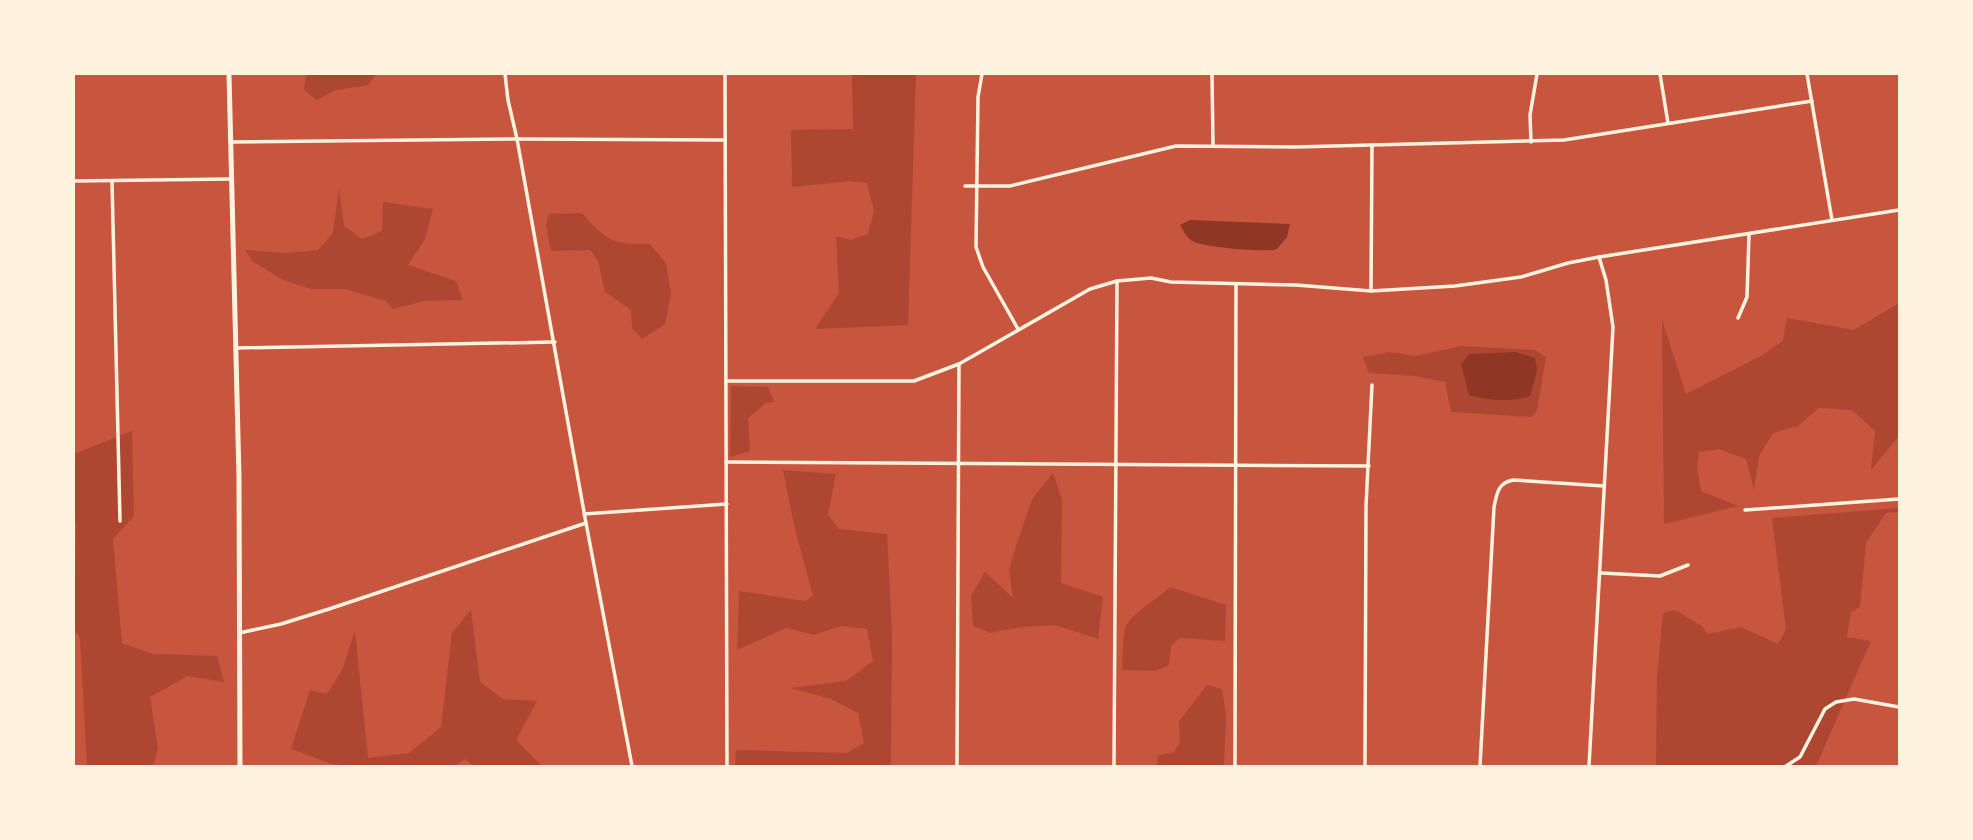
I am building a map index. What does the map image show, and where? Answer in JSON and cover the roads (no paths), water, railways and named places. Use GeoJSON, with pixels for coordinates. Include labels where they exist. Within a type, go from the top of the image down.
{"type":"FeatureCollection","features":[{"type":"Feature","properties":{"kind":"street"},"geometry":{"type":"LineString","coordinates":[[229,74],[239,477],[240,766]]}},
{"type":"Feature","properties":{"kind":"street"},"geometry":{"type":"LineString","coordinates":[[505,74],[632,766]]}},
{"type":"Feature","properties":{"kind":"street"},"geometry":{"type":"LineString","coordinates":[[725,74],[727,766]]}},
{"type":"Feature","properties":{"kind":"street"},"geometry":{"type":"LineString","coordinates":[[982,74],[978,97],[976,247],[983,267],[1018,329]]}},
{"type":"Feature","properties":{"kind":"street"},"geometry":{"type":"LineString","coordinates":[[1212,74],[1213,145]]}},
{"type":"Feature","properties":{"kind":"street"},"geometry":{"type":"LineString","coordinates":[[1531,142],[1530,115],[1536,74]]}},
{"type":"Feature","properties":{"kind":"street"},"geometry":{"type":"LineString","coordinates":[[1660,74],[1668,123]]}},
{"type":"Feature","properties":{"kind":"street"},"geometry":{"type":"LineString","coordinates":[[1808,74],[1832,220]]}},
{"type":"Feature","properties":{"kind":"street"},"geometry":{"type":"LineString","coordinates":[[965,186],[1010,186],[1176,146],[1295,147],[1564,140],[1812,101]]}},
{"type":"Feature","properties":{"kind":"street"},"geometry":{"type":"LineString","coordinates":[[229,142],[725,140]]}},
{"type":"Feature","properties":{"kind":"street"},"geometry":{"type":"LineString","coordinates":[[1371,291],[1372,145]]}},
{"type":"Feature","properties":{"kind":"street"},"geometry":{"type":"LineString","coordinates":[[74,181],[230,179]]}},
{"type":"Feature","properties":{"kind":"street"},"geometry":{"type":"LineString","coordinates":[[112,180],[120,521]]}},
{"type":"Feature","properties":{"kind":"street"},"geometry":{"type":"LineString","coordinates":[[727,381],[914,381],[959,364],[1090,289],[1117,281],[1151,278],[1171,282],[1296,285],[1371,291],[1455,286],[1521,277],[1600,257],[1899,210]]}},
{"type":"Feature","properties":{"kind":"street"},"geometry":{"type":"LineString","coordinates":[[1738,318],[1747,298],[1749,235]]}},
{"type":"Feature","properties":{"kind":"street"},"geometry":{"type":"LineString","coordinates":[[1589,766],[1613,327],[1600,257]]}},
{"type":"Feature","properties":{"kind":"street"},"geometry":{"type":"LineString","coordinates":[[1114,766],[1117,281]]}},
{"type":"Feature","properties":{"kind":"street"},"geometry":{"type":"LineString","coordinates":[[1235,766],[1237,285]]}},
{"type":"Feature","properties":{"kind":"street"},"geometry":{"type":"LineString","coordinates":[[236,348],[555,342]]}},
{"type":"Feature","properties":{"kind":"street"},"geometry":{"type":"LineString","coordinates":[[957,766],[959,364]]}},
{"type":"Feature","properties":{"kind":"street"},"geometry":{"type":"LineString","coordinates":[[1365,766],[1366,518],[1372,385]]}},
{"type":"Feature","properties":{"kind":"street"},"geometry":{"type":"LineString","coordinates":[[726,462],[1369,466]]}},
{"type":"Feature","properties":{"kind":"street"},"geometry":{"type":"LineString","coordinates":[[1480,766],[1493,519],[1498,487],[1513,480],[1604,486]]}},
{"type":"Feature","properties":{"kind":"street"},"geometry":{"type":"LineString","coordinates":[[1745,510],[1899,499]]}},
{"type":"Feature","properties":{"kind":"street"},"geometry":{"type":"LineString","coordinates":[[584,514],[727,505]]}},
{"type":"Feature","properties":{"kind":"street"},"geometry":{"type":"LineString","coordinates":[[239,633],[317,613],[586,523]]}},
{"type":"Feature","properties":{"kind":"street"},"geometry":{"type":"LineString","coordinates":[[1601,573],[1660,576],[1688,565]]}},
{"type":"Feature","properties":{"kind":"street"},"geometry":{"type":"LineString","coordinates":[[1786,766],[1800,757],[1825,709],[1836,702],[1854,699],[1899,707]]}}]}
